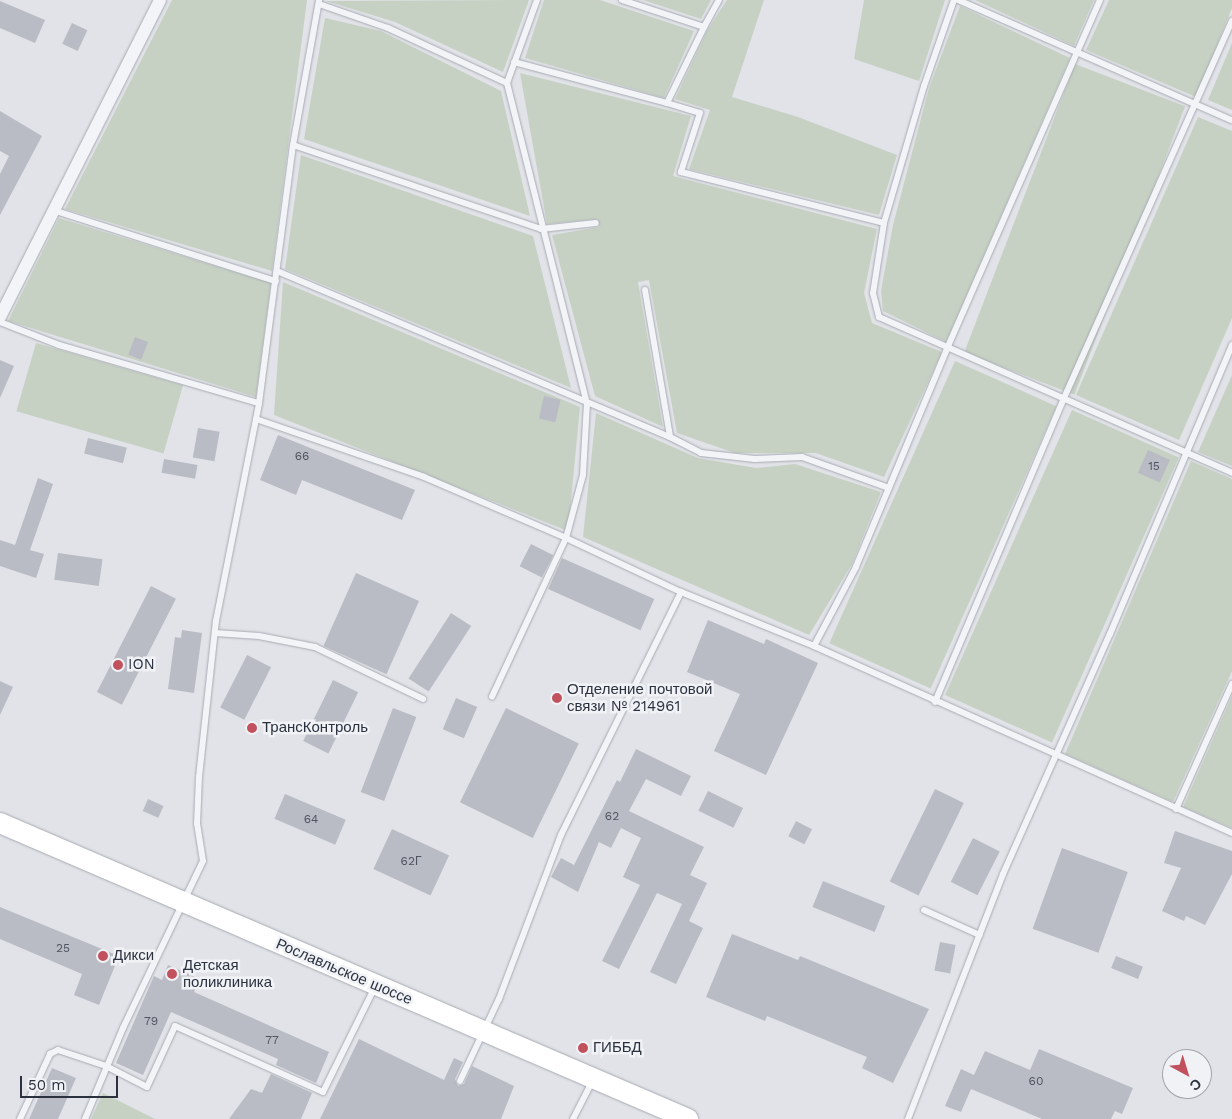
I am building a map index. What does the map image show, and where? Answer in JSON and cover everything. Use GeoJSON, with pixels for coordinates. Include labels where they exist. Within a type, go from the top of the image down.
{"type":"FeatureCollection","features":[{"type":"Feature","properties":{"kind":"main road","name":"Рославльское шоссе"},"geometry":{"type":"LineString","coordinates":[[0,823],[688,1119]]}},
{"type":"Feature","properties":{"kind":"street"},"geometry":{"type":"LineString","coordinates":[[0,318],[52,210],[160,0]]}},
{"type":"Feature","properties":{"kind":"lane"},"geometry":{"type":"LineString","coordinates":[[492,697],[566,538],[583,475],[587,403],[541,229],[507,83],[537,0]]}},
{"type":"Feature","properties":{"kind":"lane"},"geometry":{"type":"LineString","coordinates":[[622,0],[704,28]]}},
{"type":"Feature","properties":{"kind":"lane"},"geometry":{"type":"LineString","coordinates":[[667,103],[719,0]]}},
{"type":"Feature","properties":{"kind":"lane"},"geometry":{"type":"LineString","coordinates":[[954,0],[924,86],[884,223],[873,293],[879,317],[947,349],[1232,472]]}},
{"type":"Feature","properties":{"kind":"lane"},"geometry":{"type":"LineString","coordinates":[[958,0],[1232,120]]}},
{"type":"Feature","properties":{"kind":"lane"},"geometry":{"type":"LineString","coordinates":[[814,646],[856,567],[947,349],[1100,0]]}},
{"type":"Feature","properties":{"kind":"lane"},"geometry":{"type":"LineString","coordinates":[[85,1119],[106,1066],[204,862],[197,824],[199,777],[215,633],[259,403],[293,146],[319,2],[388,28],[507,83]]}},
{"type":"Feature","properties":{"kind":"lane"},"geometry":{"type":"LineString","coordinates":[[935,702],[1064,398],[1197,105],[1232,22]]}},
{"type":"Feature","properties":{"kind":"lane"},"geometry":{"type":"LineString","coordinates":[[514,62],[700,113],[681,172],[884,223]]}},
{"type":"Feature","properties":{"kind":"lane"},"geometry":{"type":"LineString","coordinates":[[293,146],[541,229],[596,223]]}},
{"type":"Feature","properties":{"kind":"lane"},"geometry":{"type":"LineString","coordinates":[[52,210],[276,281]]}},
{"type":"Feature","properties":{"kind":"lane"},"geometry":{"type":"LineString","coordinates":[[277,271],[670,437],[702,454],[756,459],[802,457],[889,488]]}},
{"type":"Feature","properties":{"kind":"lane"},"geometry":{"type":"LineString","coordinates":[[645,290],[670,437]]}},
{"type":"Feature","properties":{"kind":"lane"},"geometry":{"type":"LineString","coordinates":[[0,322],[59,345],[259,403]]}},
{"type":"Feature","properties":{"kind":"lane"},"geometry":{"type":"LineString","coordinates":[[908,1119],[1003,874],[1188,453],[1232,345]]}},
{"type":"Feature","properties":{"kind":"lane"},"geometry":{"type":"LineString","coordinates":[[256,419],[424,477],[566,538],[681,592],[814,646],[1056,757],[1232,834]]}},
{"type":"Feature","properties":{"kind":"lane"},"geometry":{"type":"LineString","coordinates":[[460,1081],[499,999],[561,834],[681,592]]}},
{"type":"Feature","properties":{"kind":"lane"},"geometry":{"type":"LineString","coordinates":[[215,633],[259,636],[315,648],[422,699]]}},
{"type":"Feature","properties":{"kind":"lane"},"geometry":{"type":"LineString","coordinates":[[1176,809],[1232,684]]}},
{"type":"Feature","properties":{"kind":"lane"},"geometry":{"type":"LineString","coordinates":[[924,910],[980,935]]}},
{"type":"Feature","properties":{"kind":"lane"},"geometry":{"type":"LineString","coordinates":[[20,1119],[50,1054],[58,1050],[106,1066],[146,1087],[176,1026],[323,1092],[376,986]]}},
{"type":"Feature","properties":{"kind":"lane"},"geometry":{"type":"LineString","coordinates":[[573,1119],[593,1079]]}},
{"type":"Feature","properties":{"kind":"green space"},"geometry":{"type":"Polygon","coordinates":[[[172,0],[307,0],[272,271],[65,209],[172,0]]]}},
{"type":"Feature","properties":{"kind":"green space"},"geometry":{"type":"Polygon","coordinates":[[[529,0],[503,72],[395,22],[326,1],[529,0]]]}},
{"type":"Feature","properties":{"kind":"green space"},"geometry":{"type":"Polygon","coordinates":[[[544,0],[600,0],[694,31],[664,98],[525,58],[544,0]]]}},
{"type":"Feature","properties":{"kind":"green space"},"geometry":{"type":"Polygon","coordinates":[[[643,0],[711,0],[701,19],[643,0]]]}},
{"type":"Feature","properties":{"kind":"green space"},"geometry":{"type":"Polygon","coordinates":[[[727,0],[764,0],[732,97],[798,117],[897,155],[879,215],[689,169],[710,110],[675,99],[708,29],[727,0]]]}},
{"type":"Feature","properties":{"kind":"green space"},"geometry":{"type":"Polygon","coordinates":[[[864,0],[945,0],[919,81],[854,59],[864,0]]]}},
{"type":"Feature","properties":{"kind":"green space"},"geometry":{"type":"Polygon","coordinates":[[[975,0],[1094,0],[1074,46],[975,0]]]}},
{"type":"Feature","properties":{"kind":"green space"},"geometry":{"type":"Polygon","coordinates":[[[1109,0],[1232,0],[1232,8],[1196,97],[1086,50],[1109,0]]]}},
{"type":"Feature","properties":{"kind":"green space"},"geometry":{"type":"Polygon","coordinates":[[[960,6],[1070,58],[946,342],[883,311],[881,291],[893,225],[929,88],[960,6]]]}},
{"type":"Feature","properties":{"kind":"green space"},"geometry":{"type":"Polygon","coordinates":[[[325,18],[381,31],[501,91],[530,216],[304,139],[325,18]]]}},
{"type":"Feature","properties":{"kind":"green space"},"geometry":{"type":"Polygon","coordinates":[[[1232,43],[1232,110],[1208,100],[1232,43]]]}},
{"type":"Feature","properties":{"kind":"green space"},"geometry":{"type":"Polygon","coordinates":[[[1075,64],[1185,106],[1074,395],[964,352],[1075,64]]]}},
{"type":"Feature","properties":{"kind":"green space"},"geometry":{"type":"Polygon","coordinates":[[[520,73],[691,116],[673,176],[877,229],[864,293],[872,323],[942,352],[884,477],[816,453],[735,453],[677,433],[649,280],[638,282],[663,427],[595,396],[552,235],[599,227],[598,219],[547,224],[520,73]]]}},
{"type":"Feature","properties":{"kind":"green space"},"geometry":{"type":"Polygon","coordinates":[[[1198,117],[1232,131],[1232,318],[1179,440],[1076,395],[1198,117]]]}},
{"type":"Feature","properties":{"kind":"green space"},"geometry":{"type":"Polygon","coordinates":[[[301,155],[533,236],[571,388],[285,269],[301,155]]]}},
{"type":"Feature","properties":{"kind":"green space"},"geometry":{"type":"Polygon","coordinates":[[[59,218],[271,283],[256,397],[8,321],[59,218]]]}},
{"type":"Feature","properties":{"kind":"green space"},"geometry":{"type":"Polygon","coordinates":[[[283,282],[580,407],[568,531],[274,415],[283,282]]]}},
{"type":"Feature","properties":{"kind":"green space"},"geometry":{"type":"Polygon","coordinates":[[[36,343],[183,385],[164,453],[16,411],[36,343]]]}},
{"type":"Feature","properties":{"kind":"green space"},"geometry":{"type":"Polygon","coordinates":[[[955,361],[1056,406],[931,688],[829,643],[955,361]]]}},
{"type":"Feature","properties":{"kind":"green space"},"geometry":{"type":"Polygon","coordinates":[[[1232,375],[1232,466],[1198,452],[1232,375]]]}},
{"type":"Feature","properties":{"kind":"green space"},"geometry":{"type":"Polygon","coordinates":[[[1072,410],[1179,458],[1052,743],[945,695],[1072,410]]]}},
{"type":"Feature","properties":{"kind":"green space"},"geometry":{"type":"Polygon","coordinates":[[[596,413],[698,458],[756,468],[795,464],[881,492],[852,564],[809,635],[583,537],[596,413]]]}},
{"type":"Feature","properties":{"kind":"green space"},"geometry":{"type":"Polygon","coordinates":[[[1191,461],[1232,479],[1232,671],[1173,802],[1065,754],[1191,461]]]}},
{"type":"Feature","properties":{"kind":"green space"},"geometry":{"type":"Polygon","coordinates":[[[1232,696],[1232,828],[1183,807],[1232,696]]]}},
{"type":"Feature","properties":{"kind":"green space"},"geometry":{"type":"Polygon","coordinates":[[[103,1093],[155,1119],[91,1119],[103,1093]]]}},
{"type":"Feature","properties":{"kind":"building"},"geometry":{"type":"Polygon","coordinates":[[[0,1],[45,20],[35,43],[0,28],[0,1]]]}},
{"type":"Feature","properties":{"kind":"building"},"geometry":{"type":"Polygon","coordinates":[[[72,23],[87,30],[78,51],[62,44],[72,23]]]}},
{"type":"Feature","properties":{"kind":"building"},"geometry":{"type":"Polygon","coordinates":[[[0,111],[42,136],[0,215],[0,174],[9,156],[0,151],[0,111]]]}},
{"type":"Feature","properties":{"kind":"building"},"geometry":{"type":"Polygon","coordinates":[[[135,337],[148,342],[141,360],[128,355],[135,337]]]}},
{"type":"Feature","properties":{"kind":"building"},"geometry":{"type":"Polygon","coordinates":[[[0,360],[14,366],[0,398],[0,360]]]}},
{"type":"Feature","properties":{"kind":"building"},"geometry":{"type":"Polygon","coordinates":[[[544,396],[561,400],[555,422],[539,418],[544,396]]]}},
{"type":"Feature","properties":{"kind":"building"},"geometry":{"type":"Polygon","coordinates":[[[198,428],[220,432],[214,461],[193,458],[198,428]]]}},
{"type":"Feature","properties":{"kind":"building"},"geometry":{"type":"Polygon","coordinates":[[[278,435],[415,490],[402,520],[302,480],[296,495],[260,480],[278,435]]]}},
{"type":"Feature","properties":{"kind":"building"},"geometry":{"type":"Polygon","coordinates":[[[88,438],[127,448],[123,463],[84,454],[88,438]]]}},
{"type":"Feature","properties":{"kind":"building"},"geometry":{"type":"Polygon","coordinates":[[[1148,450],[1170,460],[1160,483],[1138,473],[1148,450]]]}},
{"type":"Feature","properties":{"kind":"building"},"geometry":{"type":"Polygon","coordinates":[[[164,459],[197,465],[195,479],[162,473],[164,459]]]}},
{"type":"Feature","properties":{"kind":"building"},"geometry":{"type":"Polygon","coordinates":[[[38,478],[53,484],[30,550],[44,554],[36,578],[0,566],[0,540],[15,545],[38,478]]]}},
{"type":"Feature","properties":{"kind":"building"},"geometry":{"type":"Polygon","coordinates":[[[531,544],[553,555],[542,578],[520,566],[531,544]]]}},
{"type":"Feature","properties":{"kind":"building"},"geometry":{"type":"Polygon","coordinates":[[[58,553],[103,559],[99,586],[54,580],[58,553]]]}},
{"type":"Feature","properties":{"kind":"building"},"geometry":{"type":"Polygon","coordinates":[[[562,558],[654,599],[640,630],[548,589],[562,558]]]}},
{"type":"Feature","properties":{"kind":"building"},"geometry":{"type":"Polygon","coordinates":[[[356,573],[419,601],[386,674],[323,646],[356,573]]]}},
{"type":"Feature","properties":{"kind":"building"},"geometry":{"type":"Polygon","coordinates":[[[151,586],[176,599],[122,705],[97,692],[151,586]]]}},
{"type":"Feature","properties":{"kind":"building"},"geometry":{"type":"Polygon","coordinates":[[[451,613],[471,626],[429,691],[409,678],[451,613]]]}},
{"type":"Feature","properties":{"kind":"building"},"geometry":{"type":"Polygon","coordinates":[[[708,620],[764,644],[766,639],[818,663],[766,775],[714,751],[740,694],[687,672],[708,620]]]}},
{"type":"Feature","properties":{"kind":"building"},"geometry":{"type":"Polygon","coordinates":[[[182,630],[202,633],[194,693],[168,689],[175,637],[181,638],[182,630]]]}},
{"type":"Feature","properties":{"kind":"building"},"geometry":{"type":"Polygon","coordinates":[[[247,655],[271,667],[244,720],[220,708],[247,655]]]}},
{"type":"Feature","properties":{"kind":"building"},"geometry":{"type":"Polygon","coordinates":[[[333,680],[358,692],[328,753],[303,741],[333,680]]]}},
{"type":"Feature","properties":{"kind":"building"},"geometry":{"type":"Polygon","coordinates":[[[0,681],[13,687],[0,715],[0,681]]]}},
{"type":"Feature","properties":{"kind":"building"},"geometry":{"type":"Polygon","coordinates":[[[456,698],[477,707],[464,738],[443,729],[456,698]]]}},
{"type":"Feature","properties":{"kind":"building"},"geometry":{"type":"Polygon","coordinates":[[[393,708],[416,717],[384,801],[361,792],[393,708]]]}},
{"type":"Feature","properties":{"kind":"building"},"geometry":{"type":"Polygon","coordinates":[[[506,708],[579,744],[533,838],[460,802],[506,708]]]}},
{"type":"Feature","properties":{"kind":"building"},"geometry":{"type":"Polygon","coordinates":[[[636,749],[691,776],[681,796],[646,779],[629,811],[704,847],[690,875],[707,883],[689,921],[703,928],[676,984],[650,972],[682,904],[657,893],[619,969],[602,961],[640,885],[623,877],[641,838],[621,828],[611,848],[599,842],[578,892],[551,877],[561,858],[574,865],[617,780],[620,782],[636,749]]]}},
{"type":"Feature","properties":{"kind":"building"},"geometry":{"type":"Polygon","coordinates":[[[935,789],[964,803],[919,896],[890,882],[935,789]]]}},
{"type":"Feature","properties":{"kind":"building"},"geometry":{"type":"Polygon","coordinates":[[[708,791],[743,808],[733,828],[698,811],[708,791]]]}},
{"type":"Feature","properties":{"kind":"building"},"geometry":{"type":"Polygon","coordinates":[[[285,794],[346,820],[335,845],[274,819],[285,794]]]}},
{"type":"Feature","properties":{"kind":"building"},"geometry":{"type":"Polygon","coordinates":[[[148,799],[164,806],[158,818],[143,811],[148,799]]]}},
{"type":"Feature","properties":{"kind":"building"},"geometry":{"type":"Polygon","coordinates":[[[796,821],[812,829],[804,844],[788,836],[796,821]]]}},
{"type":"Feature","properties":{"kind":"building"},"geometry":{"type":"Polygon","coordinates":[[[392,829],[449,856],[431,896],[373,869],[392,829]]]}},
{"type":"Feature","properties":{"kind":"building"},"geometry":{"type":"Polygon","coordinates":[[[1175,831],[1232,851],[1232,874],[1205,925],[1186,916],[1184,921],[1162,911],[1181,868],[1164,863],[1175,831]]]}},
{"type":"Feature","properties":{"kind":"building"},"geometry":{"type":"Polygon","coordinates":[[[973,838],[1000,852],[977,895],[951,882],[973,838]]]}},
{"type":"Feature","properties":{"kind":"building"},"geometry":{"type":"Polygon","coordinates":[[[1062,848],[1128,872],[1098,953],[1033,929],[1062,848]]]}},
{"type":"Feature","properties":{"kind":"building"},"geometry":{"type":"Polygon","coordinates":[[[823,881],[885,906],[875,932],[813,907],[823,881]]]}},
{"type":"Feature","properties":{"kind":"building"},"geometry":{"type":"Polygon","coordinates":[[[0,907],[119,956],[99,1005],[74,995],[82,974],[0,939],[0,907]]]}},
{"type":"Feature","properties":{"kind":"building"},"geometry":{"type":"Polygon","coordinates":[[[732,934],[798,960],[800,956],[929,1009],[893,1083],[862,1068],[867,1057],[767,1016],[765,1021],[706,997],[732,934]]]}},
{"type":"Feature","properties":{"kind":"building"},"geometry":{"type":"Polygon","coordinates":[[[940,942],[956,945],[950,974],[934,970],[940,942]]]}},
{"type":"Feature","properties":{"kind":"building"},"geometry":{"type":"Polygon","coordinates":[[[1116,956],[1143,967],[1138,979],[1111,968],[1116,956]]]}},
{"type":"Feature","properties":{"kind":"building"},"geometry":{"type":"Polygon","coordinates":[[[168,965],[200,979],[194,992],[329,1052],[316,1083],[276,1065],[278,1059],[171,1012],[143,1075],[116,1063],[154,976],[162,980],[168,965]]]}},
{"type":"Feature","properties":{"kind":"building"},"geometry":{"type":"Polygon","coordinates":[[[359,1039],[444,1080],[454,1058],[463,1062],[455,1079],[458,1086],[464,1084],[472,1066],[514,1086],[501,1119],[320,1119],[359,1039]]]}},
{"type":"Feature","properties":{"kind":"building"},"geometry":{"type":"Polygon","coordinates":[[[1039,1049],[1133,1088],[1122,1114],[1115,1111],[1111,1119],[1042,1119],[971,1089],[961,1112],[945,1106],[961,1069],[974,1075],[985,1051],[1030,1070],[1039,1049]]]}},
{"type":"Feature","properties":{"kind":"building"},"geometry":{"type":"Polygon","coordinates":[[[52,1068],[76,1078],[58,1119],[29,1119],[52,1068]]]}},
{"type":"Feature","properties":{"kind":"building"},"geometry":{"type":"Polygon","coordinates":[[[271,1074],[312,1093],[301,1119],[229,1119],[251,1089],[262,1093],[271,1074]]]}},
{"type":"Feature","properties":{"kind":"place","name":"ION"},"geometry":{"type":"Point","coordinates":[118,665]}},
{"type":"Feature","properties":{"kind":"place","name":"Отделение почтовой связи № 214961"},"geometry":{"type":"Point","coordinates":[557,698]}},
{"type":"Feature","properties":{"kind":"place","name":"ТрансКонтроль"},"geometry":{"type":"Point","coordinates":[252,728]}},
{"type":"Feature","properties":{"kind":"place","name":"Дикси"},"geometry":{"type":"Point","coordinates":[103,956]}},
{"type":"Feature","properties":{"kind":"place","name":"Детская поликлиника"},"geometry":{"type":"Point","coordinates":[172,974]}},
{"type":"Feature","properties":{"kind":"place","name":"ГИББД"},"geometry":{"type":"Point","coordinates":[583,1048]}}]}
